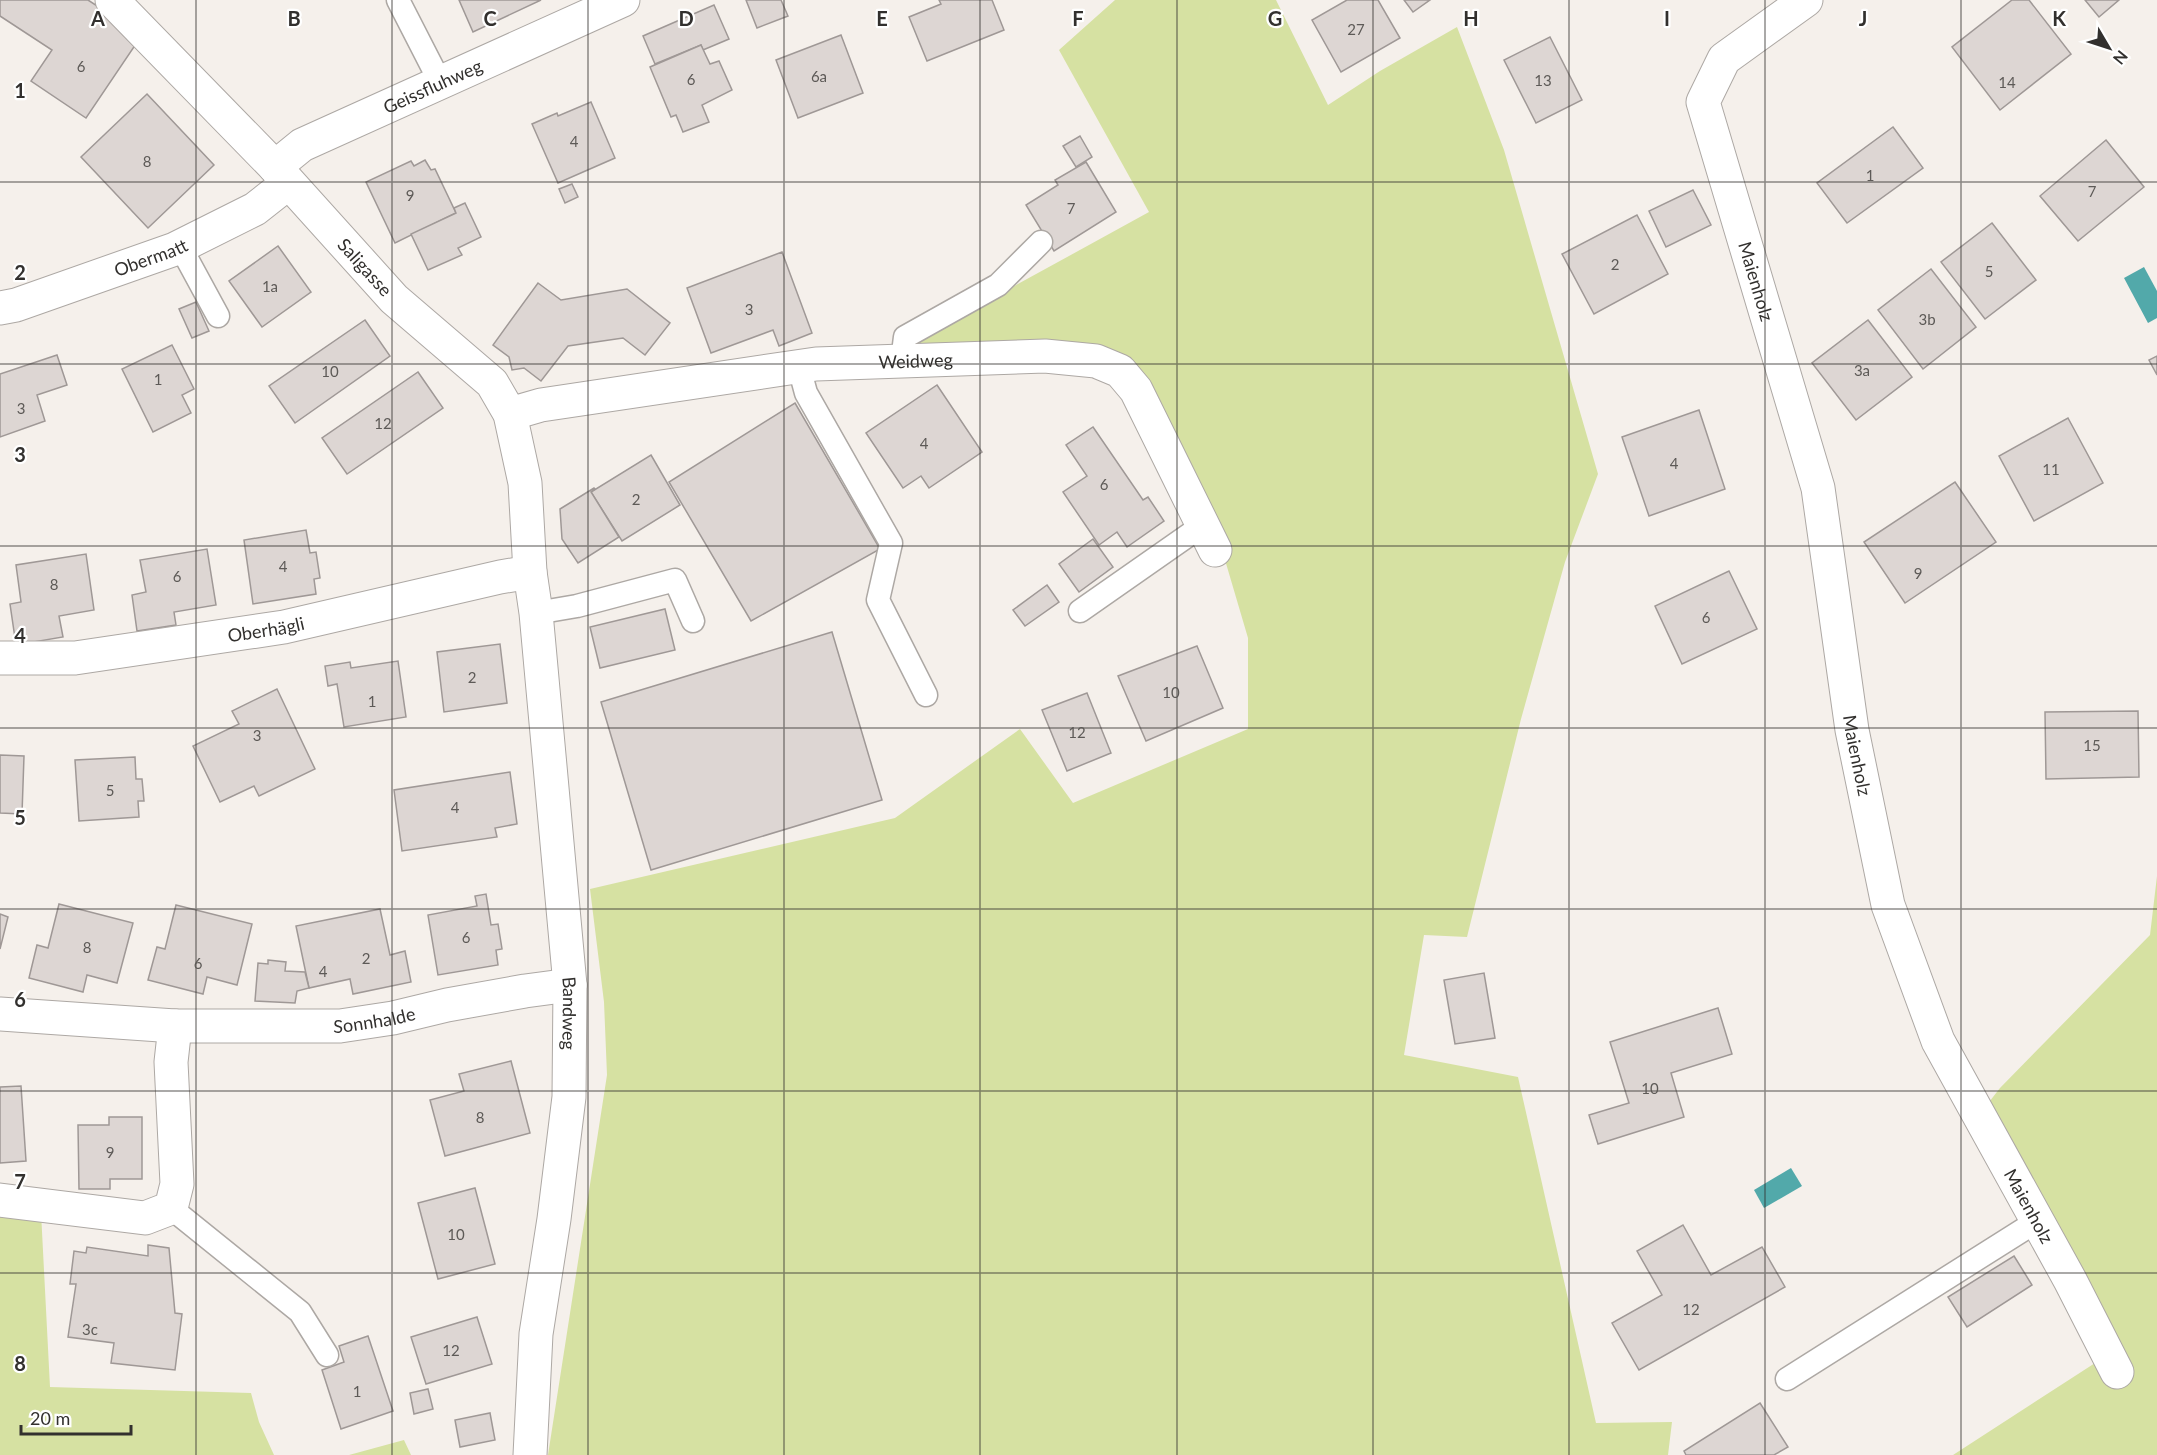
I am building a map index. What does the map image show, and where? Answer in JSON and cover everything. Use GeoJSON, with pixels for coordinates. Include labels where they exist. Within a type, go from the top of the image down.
{"type":"FeatureCollection","features":[{"type":"Feature","properties":{"kind":"street","name":"Saligasse"},"geometry":{"type":"LineString","coordinates":[[112,0],[282,175],[394,299],[492,383],[510,414],[525,483],[530,572]]}},
{"type":"Feature","properties":{"kind":"street","name":"Maienholz"},"geometry":{"type":"LineString","coordinates":[[1806,0],[1724,59],[1703,102],[1818,488],[1852,730],[1888,905],[1938,1041],[2117,1372]]}},
{"type":"Feature","properties":{"kind":"street","name":"Geissfluhweg"},"geometry":{"type":"LineString","coordinates":[[282,175],[302,145],[603,4]]}},
{"type":"Feature","properties":{"kind":"street","name":"Obermatt"},"geometry":{"type":"LineString","coordinates":[[0,308],[16,306],[180,246],[255,209],[282,175]]}},
{"type":"Feature","properties":{"kind":"street","name":"Weidweg"},"geometry":{"type":"LineString","coordinates":[[510,414],[541,405],[816,363],[1045,356],[1096,361],[1120,371],[1136,390],[1209,537]]}},
{"type":"Feature","properties":{"kind":"street","name":"Bandweg"},"geometry":{"type":"LineString","coordinates":[[530,572],[536,613],[570,985],[568,1097],[554,1219],[536,1334],[530,1455]]}},
{"type":"Feature","properties":{"kind":"street","name":"Oberhägli"},"geometry":{"type":"LineString","coordinates":[[0,658],[75,658],[284,627],[530,572]]}},
{"type":"Feature","properties":{"kind":"street","name":"Sonnhalde"},"geometry":{"type":"LineString","coordinates":[[0,1014],[175,1026],[340,1026],[393,1018],[447,1005],[525,991],[570,985]]}},
{"type":"Feature","properties":{"kind":"street"},"geometry":{"type":"LineString","coordinates":[[0,1200],[145,1218],[171,1208],[177,1184],[171,1062],[175,1026]]}},
{"type":"Feature","properties":{"kind":"lane"},"geometry":{"type":"LineString","coordinates":[[399,0],[440,82]]}},
{"type":"Feature","properties":{"kind":"lane"},"geometry":{"type":"LineString","coordinates":[[902,361],[905,337],[998,285],[1041,242]]}},
{"type":"Feature","properties":{"kind":"lane"},"geometry":{"type":"LineString","coordinates":[[180,246],[218,316]]}},
{"type":"Feature","properties":{"kind":"lane"},"geometry":{"type":"LineString","coordinates":[[799,367],[806,393],[891,543],[878,600],[926,695]]}},
{"type":"Feature","properties":{"kind":"lane"},"geometry":{"type":"LineString","coordinates":[[1080,611],[1209,537]]}},
{"type":"Feature","properties":{"kind":"lane"},"geometry":{"type":"LineString","coordinates":[[536,613],[577,606],[675,580],[693,621]]}},
{"type":"Feature","properties":{"kind":"lane"},"geometry":{"type":"LineString","coordinates":[[171,1208],[300,1312],[327,1355]]}},
{"type":"Feature","properties":{"kind":"lane"},"geometry":{"type":"LineString","coordinates":[[1787,1379],[2037,1221]]}},
{"type":"Feature","properties":{"kind":"green space"},"geometry":{"type":"Polygon","coordinates":[[[1115,0],[1276,0],[1328,105],[1380,71],[1457,27],[1504,150],[1598,474],[1565,562],[1521,719],[1467,937],[1424,935],[1404,1055],[1518,1077],[1596,1423],[1672,1422],[1668,1455],[548,1455],[607,1075],[604,1002],[590,889],[895,818],[1020,729],[1073,803],[1248,729],[1248,638],[1220,543],[1144,391],[1096,361],[923,361],[918,339],[1149,212],[1059,50],[1115,0]]]}},
{"type":"Feature","properties":{"kind":"green space"},"geometry":{"type":"Polygon","coordinates":[[[2157,876],[2157,1455],[1953,1455],[2109,1354],[1979,1115],[2000,1088],[2150,935],[2157,876]]]}},
{"type":"Feature","properties":{"kind":"green space"},"geometry":{"type":"Polygon","coordinates":[[[0,1207],[41,1212],[50,1387],[251,1393],[259,1422],[274,1455],[0,1455],[0,1207]]]}},
{"type":"Feature","properties":{"kind":"green space"},"geometry":{"type":"Polygon","coordinates":[[[404,1440],[411,1455],[349,1455],[404,1440]]]}},
{"type":"Feature","properties":{"kind":"water"},"geometry":{"type":"Polygon","coordinates":[[[2144,267],[2157,291],[2157,318],[2148,323],[2124,278],[2144,267]]]}},
{"type":"Feature","properties":{"kind":"water"},"geometry":{"type":"Polygon","coordinates":[[[1791,1168],[1802,1186],[1764,1208],[1754,1190],[1791,1168]]]}},
{"type":"Feature","properties":{"kind":"building"},"geometry":{"type":"Polygon","coordinates":[[[0,0],[88,0],[142,35],[86,118],[31,81],[52,50],[0,16],[0,0]]]}},
{"type":"Feature","properties":{"kind":"building"},"geometry":{"type":"Polygon","coordinates":[[[459,0],[541,0],[473,32],[459,0]]]}},
{"type":"Feature","properties":{"kind":"building"},"geometry":{"type":"Polygon","coordinates":[[[746,0],[781,0],[788,16],[757,28],[746,0]]]}},
{"type":"Feature","properties":{"kind":"building"},"geometry":{"type":"Polygon","coordinates":[[[939,0],[992,0],[1004,30],[927,61],[909,17],[941,4],[939,0]]]}},
{"type":"Feature","properties":{"kind":"building"},"geometry":{"type":"Polygon","coordinates":[[[1347,0],[1378,0],[1400,38],[1341,72],[1312,20],[1347,0]]]}},
{"type":"Feature","properties":{"kind":"building"},"geometry":{"type":"Polygon","coordinates":[[[1404,0],[1430,0],[1413,12],[1404,0]]]}},
{"type":"Feature","properties":{"kind":"building"},"geometry":{"type":"Polygon","coordinates":[[[2012,0],[2029,0],[2071,54],[2000,110],[1952,47],[2012,0]]]}},
{"type":"Feature","properties":{"kind":"building"},"geometry":{"type":"Polygon","coordinates":[[[2085,0],[2119,0],[2099,17],[2085,0]]]}},
{"type":"Feature","properties":{"kind":"building"},"geometry":{"type":"Polygon","coordinates":[[[714,5],[729,39],[703,50],[701,45],[655,64],[643,36],[714,5]]]}},
{"type":"Feature","properties":{"kind":"building"},"geometry":{"type":"Polygon","coordinates":[[[841,35],[863,93],[798,118],[776,60],[841,35]]]}},
{"type":"Feature","properties":{"kind":"building"},"geometry":{"type":"Polygon","coordinates":[[[1550,37],[1582,100],[1536,123],[1504,60],[1550,37]]]}},
{"type":"Feature","properties":{"kind":"building"},"geometry":{"type":"Polygon","coordinates":[[[701,45],[710,64],[719,61],[732,90],[702,105],[709,122],[683,132],[676,115],[671,117],[650,67],[701,45]]]}},
{"type":"Feature","properties":{"kind":"building"},"geometry":{"type":"Polygon","coordinates":[[[147,94],[214,165],[148,228],[81,157],[147,94]]]}},
{"type":"Feature","properties":{"kind":"building"},"geometry":{"type":"Polygon","coordinates":[[[591,102],[615,158],[558,183],[532,124],[591,102]]]}},
{"type":"Feature","properties":{"kind":"building"},"geometry":{"type":"Polygon","coordinates":[[[1893,127],[1923,168],[1847,223],[1817,183],[1893,127]]]}},
{"type":"Feature","properties":{"kind":"building"},"geometry":{"type":"Polygon","coordinates":[[[1080,136],[1092,157],[1076,167],[1063,146],[1080,136]]]}},
{"type":"Feature","properties":{"kind":"building"},"geometry":{"type":"Polygon","coordinates":[[[2106,140],[2144,187],[2078,241],[2040,196],[2106,140]]]}},
{"type":"Feature","properties":{"kind":"building"},"geometry":{"type":"Polygon","coordinates":[[[425,160],[431,170],[435,169],[456,213],[395,243],[366,182],[411,161],[414,166],[425,160]]]}},
{"type":"Feature","properties":{"kind":"building"},"geometry":{"type":"Polygon","coordinates":[[[1086,162],[1116,212],[1054,251],[1026,205],[1058,185],[1055,180],[1086,162]]]}},
{"type":"Feature","properties":{"kind":"building"},"geometry":{"type":"Polygon","coordinates":[[[572,184],[578,197],[565,203],[559,189],[572,184]]]}},
{"type":"Feature","properties":{"kind":"building"},"geometry":{"type":"Polygon","coordinates":[[[1693,190],[1711,225],[1666,247],[1649,211],[1693,190]]]}},
{"type":"Feature","properties":{"kind":"building"},"geometry":{"type":"Polygon","coordinates":[[[465,203],[481,237],[458,248],[462,255],[428,270],[411,234],[456,213],[454,208],[465,203]]]}},
{"type":"Feature","properties":{"kind":"building"},"geometry":{"type":"Polygon","coordinates":[[[1637,215],[1668,274],[1594,314],[1562,254],[1637,215]]]}},
{"type":"Feature","properties":{"kind":"building"},"geometry":{"type":"Polygon","coordinates":[[[1992,223],[2036,280],[1985,319],[1941,262],[1992,223]]]}},
{"type":"Feature","properties":{"kind":"building"},"geometry":{"type":"Polygon","coordinates":[[[278,246],[311,292],[262,327],[229,281],[278,246]]]}},
{"type":"Feature","properties":{"kind":"building"},"geometry":{"type":"Polygon","coordinates":[[[782,252],[812,333],[779,346],[773,330],[711,353],[687,288],[782,252]]]}},
{"type":"Feature","properties":{"kind":"building"},"geometry":{"type":"Polygon","coordinates":[[[1931,269],[1976,327],[1923,369],[1878,310],[1931,269]]]}},
{"type":"Feature","properties":{"kind":"building"},"geometry":{"type":"Polygon","coordinates":[[[538,283],[561,300],[627,289],[670,323],[645,355],[623,338],[568,346],[541,381],[524,368],[512,370],[509,357],[493,345],[538,283]]]}},
{"type":"Feature","properties":{"kind":"building"},"geometry":{"type":"Polygon","coordinates":[[[196,302],[209,331],[192,338],[179,309],[196,302]]]}},
{"type":"Feature","properties":{"kind":"building"},"geometry":{"type":"Polygon","coordinates":[[[365,320],[390,356],[295,423],[269,386],[365,320]]]}},
{"type":"Feature","properties":{"kind":"building"},"geometry":{"type":"Polygon","coordinates":[[[1868,320],[1912,377],[1856,420],[1812,363],[1868,320]]]}},
{"type":"Feature","properties":{"kind":"building"},"geometry":{"type":"Polygon","coordinates":[[[172,345],[194,389],[182,395],[191,413],[153,432],[122,369],[172,345]]]}},
{"type":"Feature","properties":{"kind":"building"},"geometry":{"type":"Polygon","coordinates":[[[57,355],[67,385],[37,395],[45,421],[0,437],[0,374],[57,355]]]}},
{"type":"Feature","properties":{"kind":"building"},"geometry":{"type":"Polygon","coordinates":[[[2157,356],[2157,375],[2149,360],[2157,356]]]}},
{"type":"Feature","properties":{"kind":"building"},"geometry":{"type":"Polygon","coordinates":[[[418,372],[443,408],[347,474],[322,438],[418,372]]]}},
{"type":"Feature","properties":{"kind":"building"},"geometry":{"type":"Polygon","coordinates":[[[937,385],[982,452],[929,488],[921,476],[903,488],[866,433],[937,385]]]}},
{"type":"Feature","properties":{"kind":"building"},"geometry":{"type":"Polygon","coordinates":[[[795,403],[880,549],[751,621],[669,482],[795,403]]]}},
{"type":"Feature","properties":{"kind":"building"},"geometry":{"type":"Polygon","coordinates":[[[1699,410],[1725,489],[1649,516],[1622,437],[1699,410]]]}},
{"type":"Feature","properties":{"kind":"building"},"geometry":{"type":"Polygon","coordinates":[[[2068,418],[2103,483],[2034,521],[1999,456],[2068,418]]]}},
{"type":"Feature","properties":{"kind":"building"},"geometry":{"type":"Polygon","coordinates":[[[1093,427],[1143,500],[1148,497],[1164,521],[1127,547],[1117,532],[1099,545],[1063,492],[1087,476],[1066,445],[1093,427]]]}},
{"type":"Feature","properties":{"kind":"building"},"geometry":{"type":"Polygon","coordinates":[[[651,455],[680,505],[622,541],[591,492],[651,455]]]}},
{"type":"Feature","properties":{"kind":"building"},"geometry":{"type":"Polygon","coordinates":[[[1955,482],[1996,542],[1905,603],[1864,542],[1955,482]]]}},
{"type":"Feature","properties":{"kind":"building"},"geometry":{"type":"Polygon","coordinates":[[[594,488],[591,492],[619,537],[578,563],[562,539],[560,509],[594,488]]]}},
{"type":"Feature","properties":{"kind":"building"},"geometry":{"type":"Polygon","coordinates":[[[306,530],[310,553],[316,552],[320,578],[314,579],[316,594],[253,604],[244,540],[306,530]]]}},
{"type":"Feature","properties":{"kind":"building"},"geometry":{"type":"Polygon","coordinates":[[[1093,539],[1113,567],[1079,592],[1059,564],[1093,539]]]}},
{"type":"Feature","properties":{"kind":"building"},"geometry":{"type":"Polygon","coordinates":[[[207,549],[216,605],[174,612],[176,625],[137,631],[132,595],[146,592],[140,560],[207,549]]]}},
{"type":"Feature","properties":{"kind":"building"},"geometry":{"type":"Polygon","coordinates":[[[86,554],[94,610],[59,616],[63,637],[16,645],[10,604],[21,602],[16,565],[86,554]]]}},
{"type":"Feature","properties":{"kind":"building"},"geometry":{"type":"Polygon","coordinates":[[[1729,571],[1757,629],[1682,664],[1655,606],[1729,571]]]}},
{"type":"Feature","properties":{"kind":"building"},"geometry":{"type":"Polygon","coordinates":[[[1047,585],[1059,602],[1025,626],[1013,610],[1047,585]]]}},
{"type":"Feature","properties":{"kind":"building"},"geometry":{"type":"Polygon","coordinates":[[[665,609],[675,650],[600,668],[590,627],[665,609]]]}},
{"type":"Feature","properties":{"kind":"building"},"geometry":{"type":"Polygon","coordinates":[[[832,632],[882,800],[651,870],[601,702],[832,632]]]}},
{"type":"Feature","properties":{"kind":"building"},"geometry":{"type":"Polygon","coordinates":[[[500,644],[507,703],[444,712],[437,652],[500,644]]]}},
{"type":"Feature","properties":{"kind":"building"},"geometry":{"type":"Polygon","coordinates":[[[1197,646],[1223,708],[1146,741],[1118,676],[1197,646]]]}},
{"type":"Feature","properties":{"kind":"building"},"geometry":{"type":"Polygon","coordinates":[[[398,661],[406,717],[344,727],[337,684],[328,686],[325,666],[350,662],[351,668],[398,661]]]}},
{"type":"Feature","properties":{"kind":"building"},"geometry":{"type":"Polygon","coordinates":[[[277,689],[315,769],[259,796],[254,786],[220,802],[193,746],[239,724],[232,711],[277,689]]]}},
{"type":"Feature","properties":{"kind":"building"},"geometry":{"type":"Polygon","coordinates":[[[1087,693],[1111,753],[1067,771],[1042,710],[1087,693]]]}},
{"type":"Feature","properties":{"kind":"building"},"geometry":{"type":"Polygon","coordinates":[[[2138,711],[2139,777],[2046,779],[2045,712],[2138,711]]]}},
{"type":"Feature","properties":{"kind":"building"},"geometry":{"type":"Polygon","coordinates":[[[0,755],[24,756],[22,814],[0,813],[0,755]]]}},
{"type":"Feature","properties":{"kind":"building"},"geometry":{"type":"Polygon","coordinates":[[[135,757],[136,779],[142,779],[144,801],[138,801],[139,817],[79,821],[75,760],[135,757]]]}},
{"type":"Feature","properties":{"kind":"building"},"geometry":{"type":"Polygon","coordinates":[[[510,772],[517,824],[495,828],[497,837],[402,851],[394,790],[510,772]]]}},
{"type":"Feature","properties":{"kind":"building"},"geometry":{"type":"Polygon","coordinates":[[[486,894],[491,925],[498,924],[502,949],[496,950],[498,965],[438,975],[428,915],[477,906],[475,896],[486,894]]]}},
{"type":"Feature","properties":{"kind":"building"},"geometry":{"type":"Polygon","coordinates":[[[59,904],[133,923],[117,983],[87,975],[83,992],[29,978],[37,945],[48,948],[59,904]]]}},
{"type":"Feature","properties":{"kind":"building"},"geometry":{"type":"Polygon","coordinates":[[[176,905],[252,924],[237,985],[207,977],[203,994],[148,980],[157,947],[165,949],[176,905]]]}},
{"type":"Feature","properties":{"kind":"building"},"geometry":{"type":"Polygon","coordinates":[[[380,909],[390,955],[405,951],[411,982],[353,994],[350,979],[309,988],[296,926],[380,909]]]}},
{"type":"Feature","properties":{"kind":"building"},"geometry":{"type":"Polygon","coordinates":[[[0,914],[8,917],[0,949],[0,914]]]}},
{"type":"Feature","properties":{"kind":"building"},"geometry":{"type":"Polygon","coordinates":[[[268,960],[286,962],[285,971],[305,972],[309,988],[297,991],[295,1003],[255,1001],[258,963],[268,964],[268,960]]]}},
{"type":"Feature","properties":{"kind":"building"},"geometry":{"type":"Polygon","coordinates":[[[1484,973],[1495,1038],[1455,1044],[1444,980],[1484,973]]]}},
{"type":"Feature","properties":{"kind":"building"},"geometry":{"type":"Polygon","coordinates":[[[1718,1008],[1732,1054],[1671,1073],[1684,1117],[1598,1144],[1589,1115],[1629,1103],[1610,1042],[1718,1008]]]}},
{"type":"Feature","properties":{"kind":"building"},"geometry":{"type":"Polygon","coordinates":[[[511,1061],[530,1133],[445,1156],[430,1100],[464,1091],[459,1074],[511,1061]]]}},
{"type":"Feature","properties":{"kind":"building"},"geometry":{"type":"Polygon","coordinates":[[[21,1086],[26,1161],[0,1163],[0,1087],[21,1086]]]}},
{"type":"Feature","properties":{"kind":"building"},"geometry":{"type":"Polygon","coordinates":[[[109,1117],[142,1117],[142,1179],[110,1179],[110,1189],[79,1189],[78,1125],[109,1125],[109,1117]]]}},
{"type":"Feature","properties":{"kind":"building"},"geometry":{"type":"Polygon","coordinates":[[[475,1188],[495,1264],[438,1279],[418,1203],[475,1188]]]}},
{"type":"Feature","properties":{"kind":"building"},"geometry":{"type":"Polygon","coordinates":[[[1683,1225],[1711,1275],[1762,1247],[1785,1287],[1639,1370],[1612,1323],[1662,1295],[1637,1251],[1683,1225]]]}},
{"type":"Feature","properties":{"kind":"building"},"geometry":{"type":"Polygon","coordinates":[[[148,1245],[169,1248],[175,1313],[182,1314],[175,1370],[111,1363],[114,1343],[68,1337],[76,1284],[70,1284],[74,1251],[86,1253],[87,1247],[148,1256],[148,1245]]]}},
{"type":"Feature","properties":{"kind":"building"},"geometry":{"type":"Polygon","coordinates":[[[2014,1256],[2032,1285],[1967,1327],[1948,1297],[2014,1256]]]}},
{"type":"Feature","properties":{"kind":"building"},"geometry":{"type":"Polygon","coordinates":[[[477,1317],[492,1364],[426,1384],[411,1337],[477,1317]]]}},
{"type":"Feature","properties":{"kind":"building"},"geometry":{"type":"Polygon","coordinates":[[[368,1336],[393,1411],[341,1429],[322,1370],[344,1362],[339,1346],[368,1336]]]}},
{"type":"Feature","properties":{"kind":"building"},"geometry":{"type":"Polygon","coordinates":[[[428,1389],[433,1409],[414,1414],[410,1393],[428,1389]]]}},
{"type":"Feature","properties":{"kind":"building"},"geometry":{"type":"Polygon","coordinates":[[[1760,1403],[1788,1447],[1774,1455],[1686,1455],[1684,1451],[1760,1403]]]}},
{"type":"Feature","properties":{"kind":"building"},"geometry":{"type":"Polygon","coordinates":[[[490,1413],[495,1440],[460,1447],[455,1420],[490,1413]]]}}]}
